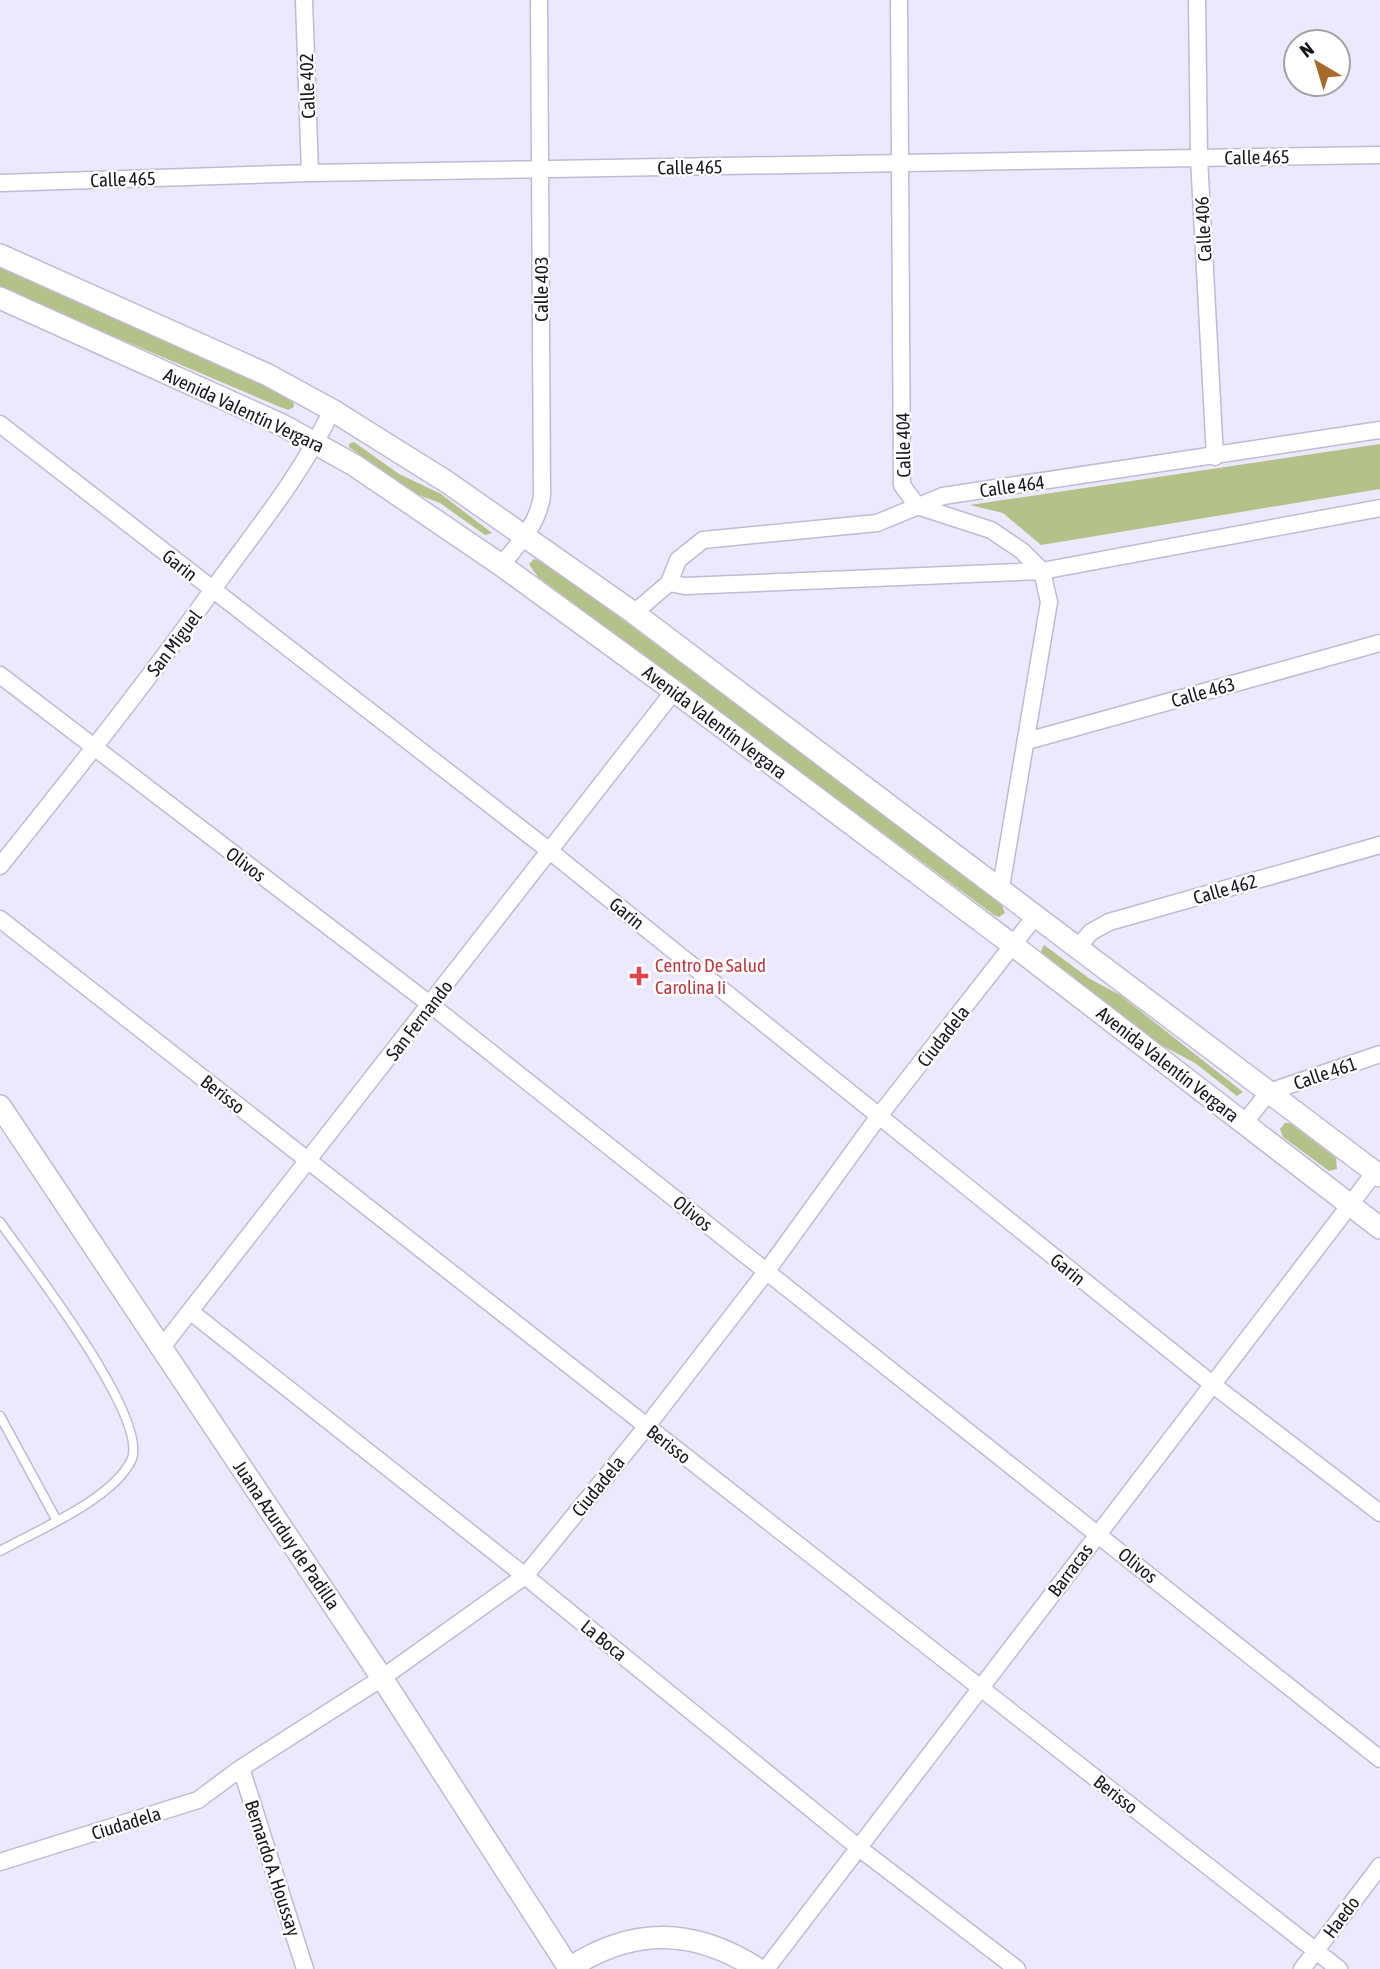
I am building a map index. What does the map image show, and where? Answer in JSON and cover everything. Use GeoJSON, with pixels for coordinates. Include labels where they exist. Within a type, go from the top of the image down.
{"type":"FeatureCollection","features":[{"type":"Feature","properties":{"kind":"street","name":"Calle 402"},"geometry":{"type":"LineString","coordinates":[[304,0],[310,173]]}},
{"type":"Feature","properties":{"kind":"street","name":"Calle 403"},"geometry":{"type":"LineString","coordinates":[[500,565],[523,538],[538,512],[542,495],[539,0]]}},
{"type":"Feature","properties":{"kind":"street","name":"Calle 404"},"geometry":{"type":"LineString","coordinates":[[899,0],[902,485],[917,506]]}},
{"type":"Feature","properties":{"kind":"street","name":"Calle 406"},"geometry":{"type":"LineString","coordinates":[[1197,0],[1199,158],[1215,457]]}},
{"type":"Feature","properties":{"kind":"street","name":"Calle 465"},"geometry":{"type":"LineString","coordinates":[[0,183],[310,173],[1380,155]]}},
{"type":"Feature","properties":{"kind":"street","name":"Avenida Valentín Vergara"},"geometry":{"type":"LineString","coordinates":[[0,255],[268,375],[332,410],[447,482],[523,538],[634,613],[1001,887],[1378,1174]]}},
{"type":"Feature","properties":{"kind":"street","name":"Avenida Valentín Vergara"},"geometry":{"type":"LineString","coordinates":[[0,298],[316,444],[354,465],[500,565],[674,691],[1014,946],[1380,1228]]}},
{"type":"Feature","properties":{"kind":"street","name":"San Miguel"},"geometry":{"type":"LineString","coordinates":[[0,866],[95,748],[213,591],[316,444],[332,410]]}},
{"type":"Feature","properties":{"kind":"street","name":"Garin"},"geometry":{"type":"LineString","coordinates":[[0,424],[551,852],[1212,1384],[1380,1513]]}},
{"type":"Feature","properties":{"kind":"street","name":"Calle 464"},"geometry":{"type":"LineString","coordinates":[[634,613],[668,583],[678,559],[703,540],[877,523],[943,496],[1380,430]]}},
{"type":"Feature","properties":{"kind":"street"},"geometry":{"type":"LineString","coordinates":[[917,506],[991,530],[1022,551],[1042,571],[1049,602],[1001,887]]}},
{"type":"Feature","properties":{"kind":"street"},"geometry":{"type":"LineString","coordinates":[[668,583],[685,586],[1042,571],[1380,508]]}},
{"type":"Feature","properties":{"kind":"street","name":"Calle 463"},"geometry":{"type":"LineString","coordinates":[[1027,741],[1380,643]]}},
{"type":"Feature","properties":{"kind":"street","name":"Olivos"},"geometry":{"type":"LineString","coordinates":[[0,675],[431,1004],[1380,1759]]}},
{"type":"Feature","properties":{"kind":"street","name":"San Fernando"},"geometry":{"type":"LineString","coordinates":[[162,1347],[674,691]]}},
{"type":"Feature","properties":{"kind":"street","name":"Calle 462"},"geometry":{"type":"LineString","coordinates":[[1078,947],[1091,932],[1109,922],[1380,845]]}},
{"type":"Feature","properties":{"kind":"street","name":"Ciudadela"},"geometry":{"type":"LineString","coordinates":[[0,1862],[198,1800],[241,1768],[382,1678],[525,1576],[647,1426],[766,1272],[879,1116],[1037,915]]}},
{"type":"Feature","properties":{"kind":"street","name":"Berisso"},"geometry":{"type":"LineString","coordinates":[[0,919],[1339,1969]]}},
{"type":"Feature","properties":{"kind":"street","name":"Calle 461"},"geometry":{"type":"LineString","coordinates":[[1269,1092],[1380,1054]]}},
{"type":"Feature","properties":{"kind":"street"},"geometry":{"type":"LineString","coordinates":[[1244,1123],[1269,1092]]}},
{"type":"Feature","properties":{"kind":"street","name":"Juana Azurduy de Padilla"},"geometry":{"type":"LineString","coordinates":[[0,1106],[382,1678],[568,1968],[606,1947],[646,1937],[688,1938],[728,1950],[758,1969]]}},
{"type":"Feature","properties":{"kind":"street","name":"Barracas"},"geometry":{"type":"LineString","coordinates":[[766,1969],[1212,1384],[1350,1205],[1378,1174]]}},
{"type":"Feature","properties":{"kind":"street","name":"La Boca"},"geometry":{"type":"LineString","coordinates":[[191,1312],[525,1576],[859,1848],[1017,1969]]}},
{"type":"Feature","properties":{"kind":"street","name":"Bernardo A. Houssay"},"geometry":{"type":"LineString","coordinates":[[241,1768],[305,1969]]}},
{"type":"Feature","properties":{"kind":"street","name":"Haedo"},"geometry":{"type":"LineString","coordinates":[[1302,1969],[1380,1866]]}},
{"type":"Feature","properties":{"kind":"lane"},"geometry":{"type":"LineString","coordinates":[[0,1222],[115,1390],[135,1440],[132,1459],[121,1475],[96,1497],[0,1551]]}},
{"type":"Feature","properties":{"kind":"lane"},"geometry":{"type":"LineString","coordinates":[[0,1416],[56,1519]]}},
{"type":"Feature","properties":{"kind":"green space"},"geometry":{"type":"Polygon","coordinates":[[[0,268],[288,393],[293,397],[294,407],[288,410],[280,407],[0,288],[0,268]]]}},
{"type":"Feature","properties":{"kind":"green space"},"geometry":{"type":"Polygon","coordinates":[[[354,442],[399,474],[441,494],[492,533],[485,535],[440,503],[411,492],[349,447],[349,444],[354,442]]]}},
{"type":"Feature","properties":{"kind":"green space"},"geometry":{"type":"Polygon","coordinates":[[[1380,444],[1380,489],[1041,545],[1003,513],[970,505],[1380,444]]]}},
{"type":"Feature","properties":{"kind":"green space"},"geometry":{"type":"Polygon","coordinates":[[[534,559],[548,564],[1000,900],[1005,913],[999,917],[994,915],[538,577],[529,564],[534,559]]]}},
{"type":"Feature","properties":{"kind":"green space"},"geometry":{"type":"Polygon","coordinates":[[[1044,945],[1090,979],[1120,995],[1243,1092],[1237,1096],[1195,1063],[1161,1045],[1043,954],[1041,951],[1044,945]]]}},
{"type":"Feature","properties":{"kind":"green space"},"geometry":{"type":"Polygon","coordinates":[[[1285,1123],[1290,1123],[1336,1158],[1337,1169],[1329,1171],[1283,1137],[1280,1129],[1285,1123]]]}},
{"type":"Feature","properties":{"kind":"place","name":"Centro De Salud Carolina Ii"},"geometry":{"type":"Point","coordinates":[639,976]}}]}
